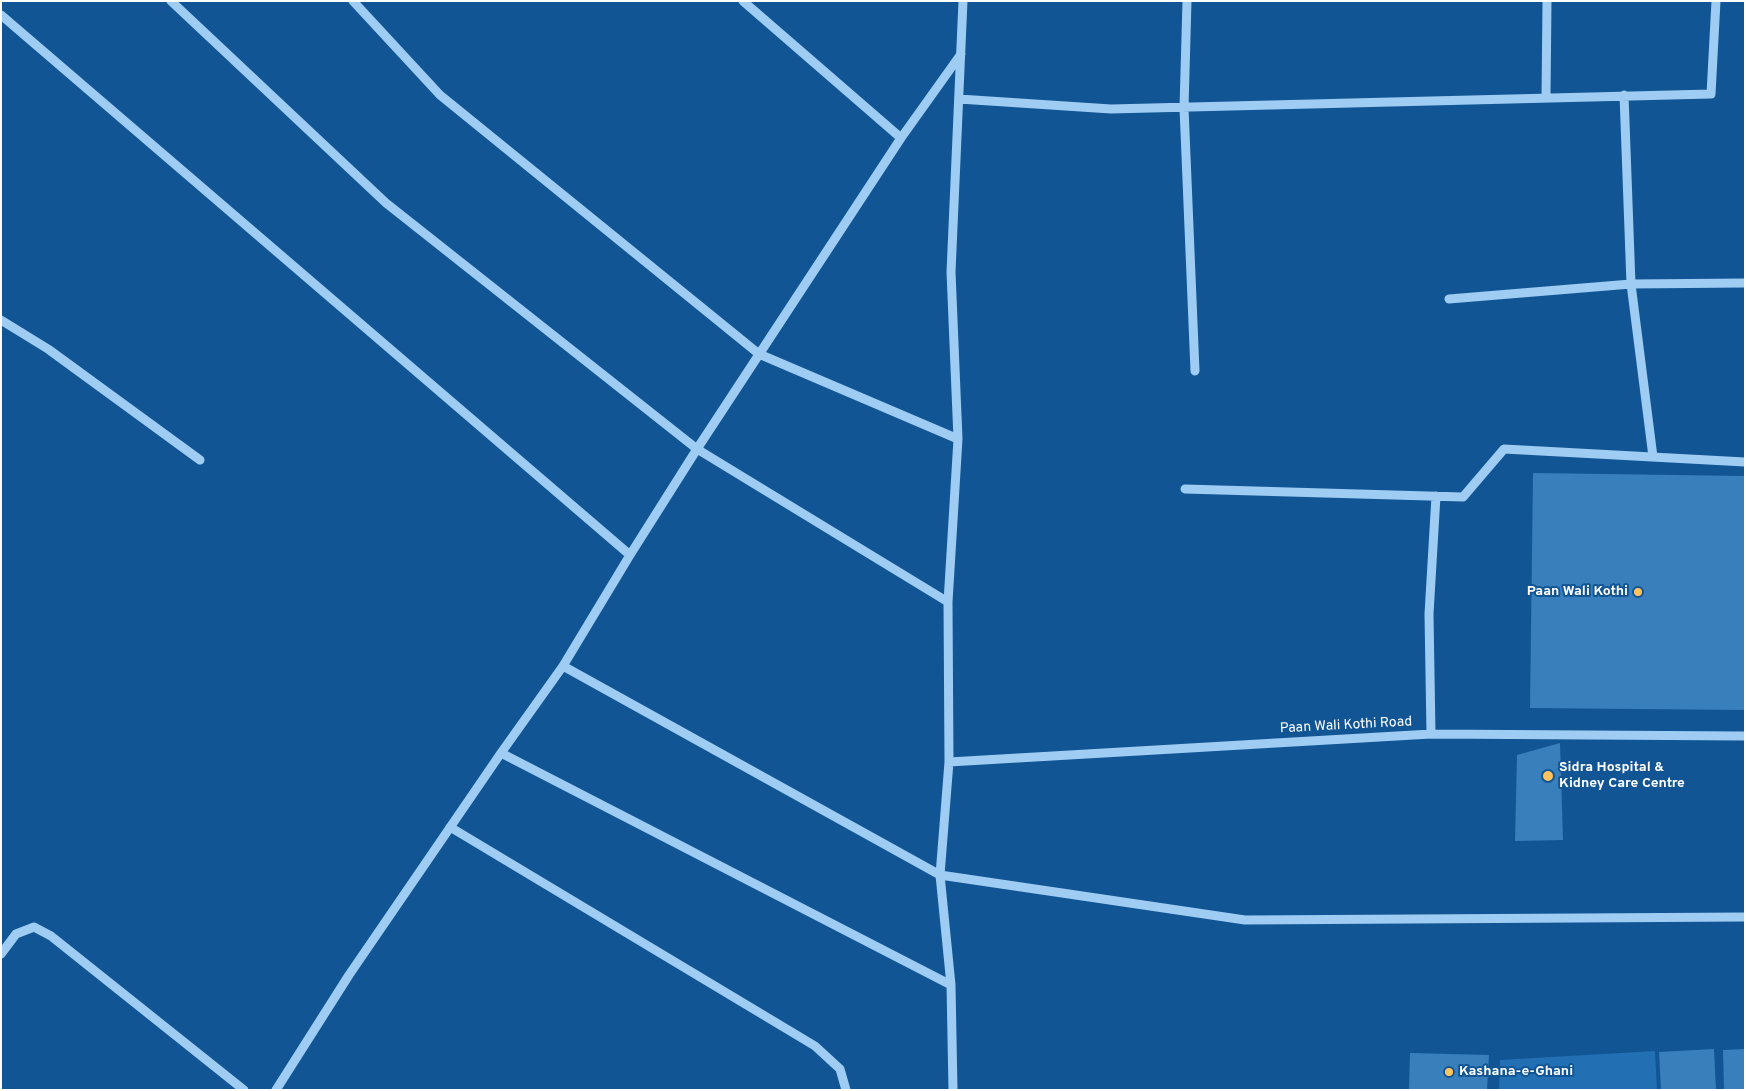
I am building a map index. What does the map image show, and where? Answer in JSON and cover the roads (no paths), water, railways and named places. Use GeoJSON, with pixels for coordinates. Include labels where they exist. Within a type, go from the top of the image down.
{"type":"FeatureCollection","features":[{"type":"Feature","properties":{"kind":"street"},"geometry":{"type":"LineString","coordinates":[[171,1],[386,203],[697,449],[948,602]]}},
{"type":"Feature","properties":{"kind":"street"},"geometry":{"type":"LineString","coordinates":[[353,1],[440,94],[759,354],[958,439]]}},
{"type":"Feature","properties":{"kind":"street"},"geometry":{"type":"LineString","coordinates":[[743,1],[901,138]]}},
{"type":"Feature","properties":{"kind":"street"},"geometry":{"type":"LineString","coordinates":[[953,1090],[951,985],[940,875],[948,762],[948,602],[958,439],[951,272],[964,1]]}},
{"type":"Feature","properties":{"kind":"street"},"geometry":{"type":"LineString","coordinates":[[1187,1],[1184,108],[1195,371]]}},
{"type":"Feature","properties":{"kind":"street"},"geometry":{"type":"LineString","coordinates":[[1546,97],[1547,1]]}},
{"type":"Feature","properties":{"kind":"street"},"geometry":{"type":"LineString","coordinates":[[959,99],[1111,109],[1711,94],[1716,1]]}},
{"type":"Feature","properties":{"kind":"street"},"geometry":{"type":"LineString","coordinates":[[1,15],[630,555]]}},
{"type":"Feature","properties":{"kind":"street"},"geometry":{"type":"LineString","coordinates":[[276,1090],[350,975],[450,827],[563,666],[697,449],[901,138],[961,54]]}},
{"type":"Feature","properties":{"kind":"street"},"geometry":{"type":"LineString","coordinates":[[1624,95],[1631,284],[1653,457]]}},
{"type":"Feature","properties":{"kind":"street"},"geometry":{"type":"LineString","coordinates":[[1449,299],[1631,284],[1745,283]]}},
{"type":"Feature","properties":{"kind":"street"},"geometry":{"type":"LineString","coordinates":[[1,320],[48,349],[200,460]]}},
{"type":"Feature","properties":{"kind":"street"},"geometry":{"type":"LineString","coordinates":[[1185,490],[1463,496],[1504,449],[1745,462]]}},
{"type":"Feature","properties":{"kind":"street"},"geometry":{"type":"LineString","coordinates":[[1431,734],[1429,614],[1436,496]]}},
{"type":"Feature","properties":{"kind":"street"},"geometry":{"type":"LineString","coordinates":[[563,666],[940,875],[1245,920],[1745,917]]}},
{"type":"Feature","properties":{"kind":"street","name":"Paan Wali Kothi Road"},"geometry":{"type":"LineString","coordinates":[[948,762],[1431,734],[1745,736]]}},
{"type":"Feature","properties":{"kind":"street"},"geometry":{"type":"LineString","coordinates":[[502,753],[951,985]]}},
{"type":"Feature","properties":{"kind":"street"},"geometry":{"type":"LineString","coordinates":[[450,827],[815,1046],[840,1069],[846,1090]]}},
{"type":"Feature","properties":{"kind":"street"},"geometry":{"type":"LineString","coordinates":[[1,954],[16,934],[34,926],[51,936],[244,1090]]}},
{"type":"Feature","properties":{"kind":"place","name":"Paan Wali Kothi"},"geometry":{"type":"Point","coordinates":[1638,592]}},
{"type":"Feature","properties":{"kind":"place","name":"Sidra Hospital & Kidney Care Centre"},"geometry":{"type":"Point","coordinates":[1548,776]}},
{"type":"Feature","properties":{"kind":"place","name":"Kashana-e-Ghani"},"geometry":{"type":"Point","coordinates":[1449,1072]}}]}
